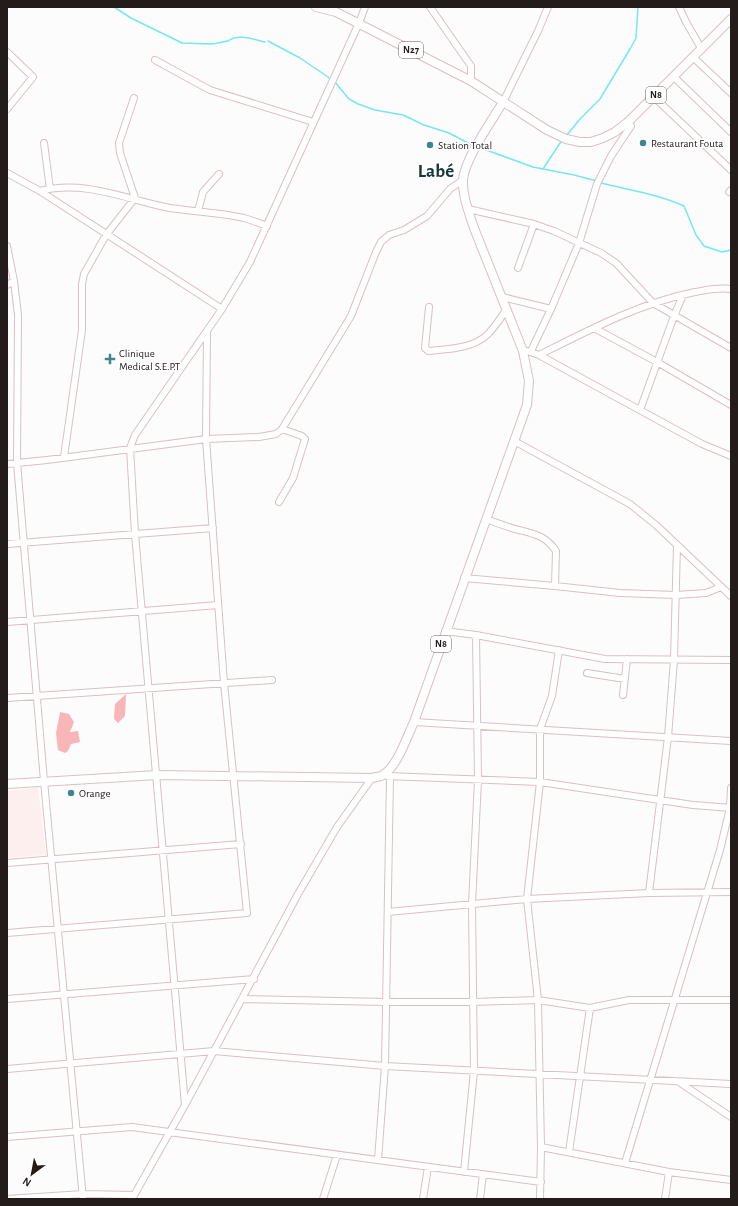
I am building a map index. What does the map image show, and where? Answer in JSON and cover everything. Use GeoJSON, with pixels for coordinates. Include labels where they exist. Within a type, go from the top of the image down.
{"type":"FeatureCollection","features":[{"type":"Feature","properties":{"kind":"main road","name":"N27"},"geometry":{"type":"LineString","coordinates":[[316,7],[336,12],[359,23],[471,81],[503,102]]}},
{"type":"Feature","properties":{"kind":"main road","name":"N8"},"geometry":{"type":"LineString","coordinates":[[382,776],[394,764],[414,722],[445,631],[527,405],[529,381],[527,351],[502,297],[468,209],[463,180],[465,170],[503,102],[547,130],[564,138],[580,142],[591,142],[603,138],[615,132],[628,122],[701,48],[729,24]]}},
{"type":"Feature","properties":{"kind":"main road"},"geometry":{"type":"LineString","coordinates":[[7,784],[157,776],[372,778],[382,776]]}},
{"type":"Feature","properties":{"kind":"street"},"geometry":{"type":"LineString","coordinates":[[185,1105],[170,919],[135,534],[130,448],[135,435],[222,309],[250,262],[365,7]]}},
{"type":"Feature","properties":{"kind":"street"},"geometry":{"type":"LineString","coordinates":[[430,7],[471,66],[471,81]]}},
{"type":"Feature","properties":{"kind":"street"},"geometry":{"type":"LineString","coordinates":[[503,102],[538,31],[548,7]]}},
{"type":"Feature","properties":{"kind":"street"},"geometry":{"type":"LineString","coordinates":[[679,7],[701,48]]}},
{"type":"Feature","properties":{"kind":"street"},"geometry":{"type":"LineString","coordinates":[[7,52],[33,77],[7,109]]}},
{"type":"Feature","properties":{"kind":"street"},"geometry":{"type":"LineString","coordinates":[[693,57],[731,93]]}},
{"type":"Feature","properties":{"kind":"street"},"geometry":{"type":"LineString","coordinates":[[154,60],[210,90],[313,122]]}},
{"type":"Feature","properties":{"kind":"street"},"geometry":{"type":"LineString","coordinates":[[674,77],[731,132]]}},
{"type":"Feature","properties":{"kind":"street"},"geometry":{"type":"LineString","coordinates":[[654,97],[731,170]]}},
{"type":"Feature","properties":{"kind":"street"},"geometry":{"type":"LineString","coordinates":[[134,98],[119,143],[120,153],[135,198]]}},
{"type":"Feature","properties":{"kind":"street"},"geometry":{"type":"LineString","coordinates":[[628,122],[631,126],[598,182],[579,243],[551,309],[527,351],[539,354],[702,444],[731,456]]}},
{"type":"Feature","properties":{"kind":"street"},"geometry":{"type":"LineString","coordinates":[[44,143],[50,189]]}},
{"type":"Feature","properties":{"kind":"street"},"geometry":{"type":"LineString","coordinates":[[7,173],[40,191],[222,309]]}},
{"type":"Feature","properties":{"kind":"street"},"geometry":{"type":"LineString","coordinates":[[198,211],[203,192],[219,174]]}},
{"type":"Feature","properties":{"kind":"street"},"geometry":{"type":"LineString","coordinates":[[7,464],[206,439],[259,437],[276,434],[282,429],[351,316],[381,242],[389,235],[404,230],[427,216],[450,189],[463,180]]}},
{"type":"Feature","properties":{"kind":"street"},"geometry":{"type":"LineString","coordinates":[[40,191],[75,187],[90,188],[135,198],[165,207],[243,218],[267,226]]}},
{"type":"Feature","properties":{"kind":"street"},"geometry":{"type":"LineString","coordinates":[[64,457],[82,330],[82,284],[84,274],[106,235],[135,198]]}},
{"type":"Feature","properties":{"kind":"street"},"geometry":{"type":"LineString","coordinates":[[468,209],[534,224],[554,231],[601,253],[616,263],[653,303],[731,348]]}},
{"type":"Feature","properties":{"kind":"street"},"geometry":{"type":"LineString","coordinates":[[518,268],[534,224]]}},
{"type":"Feature","properties":{"kind":"street"},"geometry":{"type":"LineString","coordinates":[[7,246],[14,281],[18,315],[17,463],[36,696],[83,1196]]}},
{"type":"Feature","properties":{"kind":"street"},"geometry":{"type":"LineString","coordinates":[[7,285],[14,281]]}},
{"type":"Feature","properties":{"kind":"street"},"geometry":{"type":"LineString","coordinates":[[539,354],[594,328],[653,303],[720,287],[731,289]]}},
{"type":"Feature","properties":{"kind":"street"},"geometry":{"type":"LineString","coordinates":[[640,410],[674,316],[684,295]]}},
{"type":"Feature","properties":{"kind":"street"},"geometry":{"type":"LineString","coordinates":[[502,297],[551,309]]}},
{"type":"Feature","properties":{"kind":"street"},"geometry":{"type":"LineString","coordinates":[[429,308],[425,348],[428,351],[466,346],[480,340],[488,334],[507,309]]}},
{"type":"Feature","properties":{"kind":"street"},"geometry":{"type":"LineString","coordinates":[[594,328],[658,362],[731,405]]}},
{"type":"Feature","properties":{"kind":"street"},"geometry":{"type":"LineString","coordinates":[[7,934],[247,913],[224,683],[212,528],[206,439],[207,330]]}},
{"type":"Feature","properties":{"kind":"street"},"geometry":{"type":"LineString","coordinates":[[279,502],[293,478],[305,439],[302,436],[282,429]]}},
{"type":"Feature","properties":{"kind":"street"},"geometry":{"type":"LineString","coordinates":[[514,441],[630,504],[656,525],[731,596]]}},
{"type":"Feature","properties":{"kind":"street"},"geometry":{"type":"LineString","coordinates":[[486,519],[536,534],[547,542],[556,551],[556,586]]}},
{"type":"Feature","properties":{"kind":"street"},"geometry":{"type":"LineString","coordinates":[[7,544],[212,528]]}},
{"type":"Feature","properties":{"kind":"street"},"geometry":{"type":"LineString","coordinates":[[649,894],[668,737],[674,660],[677,546]]}},
{"type":"Feature","properties":{"kind":"street"},"geometry":{"type":"LineString","coordinates":[[464,578],[620,593],[676,595],[706,593],[721,587]]}},
{"type":"Feature","properties":{"kind":"street"},"geometry":{"type":"LineString","coordinates":[[7,622],[218,605]]}},
{"type":"Feature","properties":{"kind":"street"},"geometry":{"type":"LineString","coordinates":[[445,631],[476,635],[605,659],[731,660]]}},
{"type":"Feature","properties":{"kind":"street"},"geometry":{"type":"LineString","coordinates":[[464,1172],[474,1071],[472,904],[478,780],[476,635]]}},
{"type":"Feature","properties":{"kind":"street"},"geometry":{"type":"LineString","coordinates":[[540,1199],[541,1147],[538,1000],[527,900],[540,782],[540,729],[552,696],[558,650]]}},
{"type":"Feature","properties":{"kind":"street"},"geometry":{"type":"LineString","coordinates":[[623,695],[627,659]]}},
{"type":"Feature","properties":{"kind":"street"},"geometry":{"type":"LineString","coordinates":[[587,673],[625,679]]}},
{"type":"Feature","properties":{"kind":"street"},"geometry":{"type":"LineString","coordinates":[[7,698],[272,680]]}},
{"type":"Feature","properties":{"kind":"street"},"geometry":{"type":"LineString","coordinates":[[414,722],[731,741]]}},
{"type":"Feature","properties":{"kind":"street"},"geometry":{"type":"LineString","coordinates":[[382,776],[540,782],[661,801],[730,808]]}},
{"type":"Feature","properties":{"kind":"street"},"geometry":{"type":"LineString","coordinates":[[378,1160],[385,1066],[390,777]]}},
{"type":"Feature","properties":{"kind":"street"},"geometry":{"type":"LineString","coordinates":[[7,1199],[83,1196],[133,1197],[170,1133],[254,979],[298,894],[337,827],[372,778]]}},
{"type":"Feature","properties":{"kind":"street"},"geometry":{"type":"LineString","coordinates":[[625,1163],[708,893],[730,808],[731,788]]}},
{"type":"Feature","properties":{"kind":"street"},"geometry":{"type":"LineString","coordinates":[[7,863],[241,844]]}},
{"type":"Feature","properties":{"kind":"street"},"geometry":{"type":"LineString","coordinates":[[388,912],[527,900],[649,894],[731,892]]}},
{"type":"Feature","properties":{"kind":"street"},"geometry":{"type":"LineString","coordinates":[[7,999],[254,979]]}},
{"type":"Feature","properties":{"kind":"street"},"geometry":{"type":"LineString","coordinates":[[242,999],[386,1002],[538,1000],[590,1008],[629,1000],[731,1000]]}},
{"type":"Feature","properties":{"kind":"street"},"geometry":{"type":"LineString","coordinates":[[569,1152],[590,1008]]}},
{"type":"Feature","properties":{"kind":"street"},"geometry":{"type":"LineString","coordinates":[[7,1069],[214,1051],[385,1066],[731,1084]]}},
{"type":"Feature","properties":{"kind":"street"},"geometry":{"type":"LineString","coordinates":[[678,1081],[731,1117]]}},
{"type":"Feature","properties":{"kind":"street"},"geometry":{"type":"LineString","coordinates":[[7,1137],[132,1128],[541,1182]]}},
{"type":"Feature","properties":{"kind":"street"},"geometry":{"type":"LineString","coordinates":[[541,1147],[669,1172],[731,1180]]}},
{"type":"Feature","properties":{"kind":"street"},"geometry":{"type":"LineString","coordinates":[[323,1199],[337,1155]]}},
{"type":"Feature","properties":{"kind":"street"},"geometry":{"type":"LineString","coordinates":[[423,1199],[428,1167]]}},
{"type":"Feature","properties":{"kind":"street"},"geometry":{"type":"LineString","coordinates":[[665,1199],[669,1172]]}},
{"type":"Feature","properties":{"kind":"street"},"geometry":{"type":"LineString","coordinates":[[480,1199],[483,1174]]}},
{"type":"Feature","properties":{"kind":"shaded area"},"geometry":{"type":"Polygon","coordinates":[[[126,694],[125,716],[118,723],[114,719],[115,704],[126,694]]]}},
{"type":"Feature","properties":{"kind":"shaded area"},"geometry":{"type":"Polygon","coordinates":[[[60,712],[69,714],[74,722],[70,732],[78,731],[80,742],[71,744],[68,751],[65,753],[58,750],[56,733],[60,712]]]}},
{"type":"Feature","properties":{"kind":"shaded area"},"geometry":{"type":"Polygon","coordinates":[[[38,788],[46,855],[7,858],[7,791],[38,788]]]}},
{"type":"Feature","properties":{"kind":"waterway"},"geometry":{"type":"LineString","coordinates":[[114,7],[131,18],[182,43],[212,44],[241,37],[265,42]]}},
{"type":"Feature","properties":{"kind":"waterway"},"geometry":{"type":"LineString","coordinates":[[566,136],[600,99],[630,49],[636,38],[638,7]]}},
{"type":"Feature","properties":{"kind":"waterway"},"geometry":{"type":"LineString","coordinates":[[268,41],[300,58],[331,79]]}},
{"type":"Feature","properties":{"kind":"waterway"},"geometry":{"type":"LineString","coordinates":[[334,81],[349,99],[358,104],[375,110],[403,115],[424,125],[449,133],[472,145]]}},
{"type":"Feature","properties":{"kind":"waterway"},"geometry":{"type":"LineString","coordinates":[[543,169],[562,140]]}},
{"type":"Feature","properties":{"kind":"waterway"},"geometry":{"type":"LineString","coordinates":[[478,147],[533,167],[597,181]]}},
{"type":"Feature","properties":{"kind":"waterway"},"geometry":{"type":"LineString","coordinates":[[601,183],[653,195],[684,206],[696,235],[704,246],[722,252],[731,250]]}},
{"type":"Feature","properties":{"kind":"place","name":"Restaurant Fouta"},"geometry":{"type":"Point","coordinates":[643,143]}},
{"type":"Feature","properties":{"kind":"place","name":"Station Total"},"geometry":{"type":"Point","coordinates":[430,145]}},
{"type":"Feature","properties":{"kind":"place","name":"Clinique Medical S.E.P.T"},"geometry":{"type":"Point","coordinates":[110,359]}},
{"type":"Feature","properties":{"kind":"place","name":"Orange"},"geometry":{"type":"Point","coordinates":[71,793]}},
{"type":"Feature","properties":{"kind":"district","name":"Labé"},"geometry":{"type":"Point","coordinates":[436,171]}}]}
